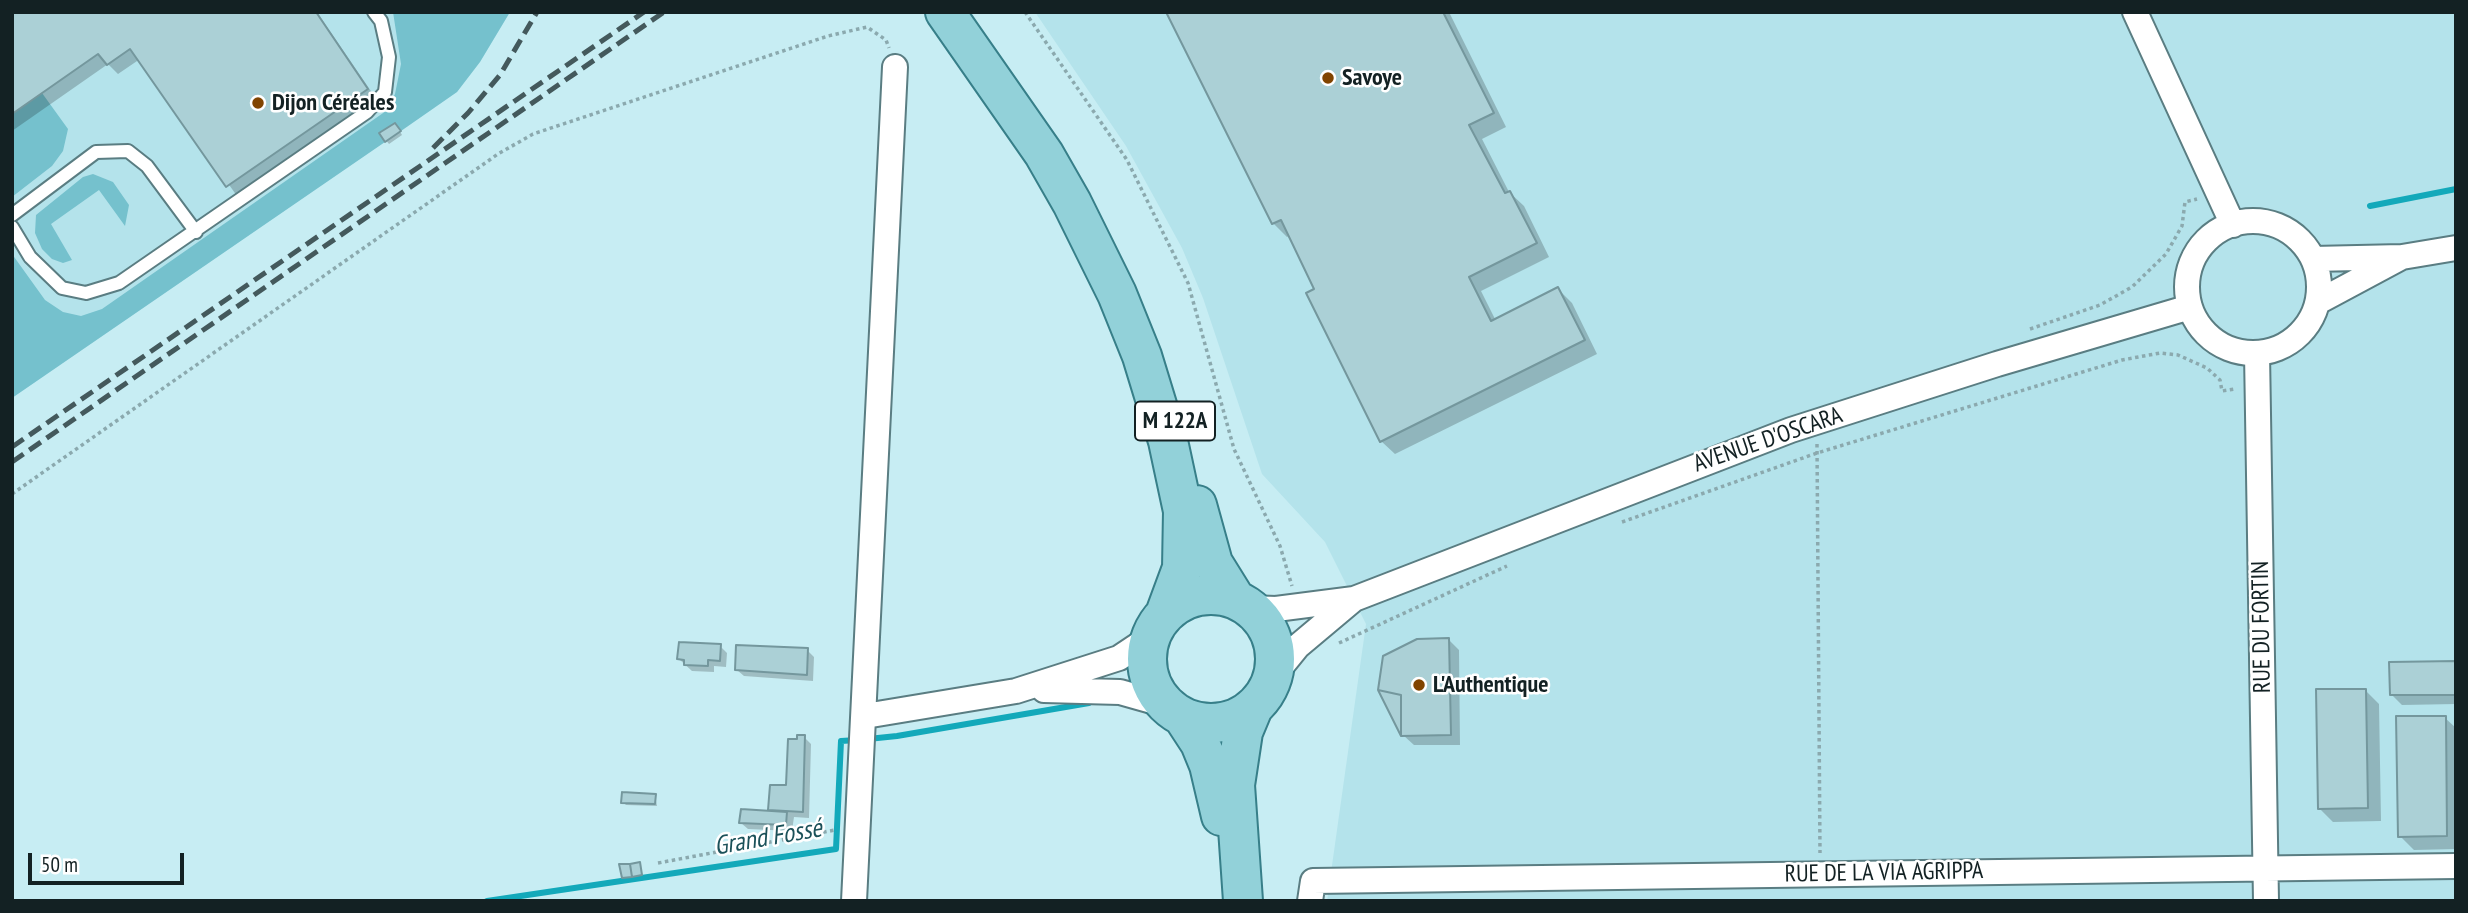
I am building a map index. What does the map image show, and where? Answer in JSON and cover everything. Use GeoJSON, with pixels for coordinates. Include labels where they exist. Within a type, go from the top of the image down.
{"type":"FeatureCollection","features":[{"type":"Feature","properties":{"kind":"main road","name":"M 122A"},"geometry":{"type":"LineString","coordinates":[[946,12],[1044,155],[1103,248],[1142,356],[1181,497],[1184,526],[1182,568],[1159,625]]}},
{"type":"Feature","properties":{"kind":"main road","name":"M 122A"},"geometry":{"type":"LineString","coordinates":[[960,12],[1055,148],[1152,346],[1170,400],[1213,563],[1243,604]]}},
{"type":"Feature","properties":{"kind":"main road"},"geometry":{"type":"LineString","coordinates":[[1231,901],[1220,812],[1209,765],[1200,743],[1149,677],[1147,660],[1159,625],[1192,598],[1214,595],[1243,604],[1266,625],[1275,652],[1263,693],[1243,732],[1235,785],[1243,901]]}},
{"type":"Feature","properties":{"kind":"main road"},"geometry":{"type":"LineString","coordinates":[[1175,711],[1218,723],[1239,718],[1263,693]]}},
{"type":"Feature","properties":{"kind":"street"},"geometry":{"type":"LineString","coordinates":[[2135,12],[2234,225]]}},
{"type":"Feature","properties":{"kind":"street"},"geometry":{"type":"LineString","coordinates":[[854,901],[895,67]]}},
{"type":"Feature","properties":{"kind":"street"},"geometry":{"type":"LineString","coordinates":[[2263,222],[2284,228],[2301,241],[2313,259],[2319,280],[2318,302],[2309,322],[2295,338],[2276,349],[2257,353],[2234,351],[2216,342],[2201,329],[2190,307],[2187,292],[2189,273],[2196,254],[2208,239],[2234,225],[2263,222]]}},
{"type":"Feature","properties":{"kind":"street"},"geometry":{"type":"LineString","coordinates":[[2313,259],[2402,257],[2456,247]]}},
{"type":"Feature","properties":{"kind":"street"},"geometry":{"type":"LineString","coordinates":[[2318,302],[2402,257]]}},
{"type":"Feature","properties":{"kind":"street","name":"AVENUE D'OSCARA"},"geometry":{"type":"LineString","coordinates":[[1243,604],[1298,607],[1354,599],[1689,467],[1817,422],[2190,307]]}},
{"type":"Feature","properties":{"kind":"street","name":"RUE DU FORTIN"},"geometry":{"type":"LineString","coordinates":[[2257,353],[2266,901]]}},
{"type":"Feature","properties":{"kind":"street","name":"AVENUE D'OSCARA"},"geometry":{"type":"LineString","coordinates":[[1263,693],[1298,646],[1354,599]]}},
{"type":"Feature","properties":{"kind":"street"},"geometry":{"type":"LineString","coordinates":[[865,716],[1016,691],[1108,663],[1140,646],[1159,625]]}},
{"type":"Feature","properties":{"kind":"street"},"geometry":{"type":"LineString","coordinates":[[1016,691],[1107,690],[1140,696],[1175,711]]}},
{"type":"Feature","properties":{"kind":"street","name":"RUE DE LA VIA AGRIPPA"},"geometry":{"type":"LineString","coordinates":[[1311,891],[1820,874],[2456,866]]}},
{"type":"Feature","properties":{"kind":"lane"},"geometry":{"type":"LineString","coordinates":[[12,227],[30,257],[62,288],[86,293],[119,283],[367,112],[385,92],[389,57],[381,21],[374,12]]}},
{"type":"Feature","properties":{"kind":"lane"},"geometry":{"type":"LineString","coordinates":[[12,215],[96,152],[128,151],[147,166],[196,232]]}},
{"type":"Feature","properties":{"kind":"path"},"geometry":{"type":"LineString","coordinates":[[1025,12],[1127,160],[1188,283],[1234,449],[1280,546],[1298,607]]}},
{"type":"Feature","properties":{"kind":"path"},"geometry":{"type":"LineString","coordinates":[[12,494],[498,154],[533,134],[763,57],[867,27],[886,40],[895,67]]}},
{"type":"Feature","properties":{"kind":"path"},"geometry":{"type":"LineString","coordinates":[[1614,525],[1817,453],[2122,359],[2160,353],[2178,355],[2207,368],[2220,380],[2222,391],[2258,386]]}},
{"type":"Feature","properties":{"kind":"path"},"geometry":{"type":"LineString","coordinates":[[1817,422],[1820,874]]}},
{"type":"Feature","properties":{"kind":"path"},"geometry":{"type":"LineString","coordinates":[[1334,646],[1513,564]]}},
{"type":"Feature","properties":{"kind":"path"},"geometry":{"type":"LineString","coordinates":[[658,863],[829,831]]}},
{"type":"Feature","properties":{"kind":"shaded area"},"geometry":{"type":"Polygon","coordinates":[[[12,12],[510,12],[480,62],[457,92],[12,398],[12,12]]]}},
{"type":"Feature","properties":{"kind":"shaded area"},"geometry":{"type":"Polygon","coordinates":[[[393,12],[510,12],[480,62],[457,92],[401,131],[395,123],[379,133],[385,142],[12,398],[12,254],[45,300],[63,312],[81,316],[102,309],[386,111],[395,94],[401,64],[393,12]]]}},
{"type":"Feature","properties":{"kind":"shaded area"},"geometry":{"type":"Polygon","coordinates":[[[1035,12],[2456,12],[2456,901],[1327,901],[1366,624],[1325,542],[1262,474],[1203,298],[1182,248],[1126,146],[1035,12]]]}},
{"type":"Feature","properties":{"kind":"shaded area"},"geometry":{"type":"Polygon","coordinates":[[[42,93],[68,129],[63,151],[52,166],[12,197],[12,114],[42,93]]]}},
{"type":"Feature","properties":{"kind":"shaded area"},"geometry":{"type":"Polygon","coordinates":[[[93,174],[113,182],[129,205],[125,226],[99,190],[51,224],[72,260],[63,263],[52,259],[42,249],[35,233],[36,215],[83,177],[93,174]]]}},
{"type":"Feature","properties":{"kind":"building","name":"Dijon Céréales"},"geometry":{"type":"Polygon","coordinates":[[[12,12],[316,12],[368,89],[226,187],[130,49],[107,65],[98,54],[12,114],[12,12]]]}},
{"type":"Feature","properties":{"kind":"building"},"geometry":{"type":"Polygon","coordinates":[[[1166,12],[1443,12],[1494,113],[1469,125],[1505,193],[1510,191],[1537,243],[1469,277],[1491,321],[1558,287],[1585,340],[1380,442],[1306,293],[1314,289],[1281,220],[1272,224],[1166,12]]]}},
{"type":"Feature","properties":{"kind":"building"},"geometry":{"type":"Polygon","coordinates":[[[395,123],[401,131],[385,142],[379,133],[395,123]]]}},
{"type":"Feature","properties":{"kind":"building"},"geometry":{"type":"Polygon","coordinates":[[[1449,638],[1451,735],[1401,736],[1401,695],[1378,690],[1383,656],[1417,639],[1449,638]]]}},
{"type":"Feature","properties":{"kind":"building"},"geometry":{"type":"Polygon","coordinates":[[[679,642],[721,644],[720,661],[708,660],[708,666],[684,665],[684,660],[677,659],[679,642]]]}},
{"type":"Feature","properties":{"kind":"building"},"geometry":{"type":"Polygon","coordinates":[[[736,645],[808,648],[807,675],[735,670],[736,645]]]}},
{"type":"Feature","properties":{"kind":"building"},"geometry":{"type":"Polygon","coordinates":[[[2456,661],[2456,695],[2390,695],[2389,662],[2456,661]]]}},
{"type":"Feature","properties":{"kind":"building"},"geometry":{"type":"Polygon","coordinates":[[[2316,689],[2366,689],[2368,808],[2318,809],[2316,689]]]}},
{"type":"Feature","properties":{"kind":"building"},"geometry":{"type":"Polygon","coordinates":[[[1378,690],[1401,695],[1401,736],[1378,690]]]}},
{"type":"Feature","properties":{"kind":"building"},"geometry":{"type":"Polygon","coordinates":[[[2396,716],[2446,716],[2447,836],[2398,837],[2396,716]]]}},
{"type":"Feature","properties":{"kind":"building"},"geometry":{"type":"Polygon","coordinates":[[[797,735],[805,735],[803,812],[768,810],[770,785],[786,785],[788,739],[797,739],[797,735]]]}},
{"type":"Feature","properties":{"kind":"building"},"geometry":{"type":"Polygon","coordinates":[[[622,792],[656,794],[655,804],[621,803],[622,792]]]}},
{"type":"Feature","properties":{"kind":"building"},"geometry":{"type":"Polygon","coordinates":[[[741,809],[787,812],[786,825],[739,823],[741,809]]]}},
{"type":"Feature","properties":{"kind":"building"},"geometry":{"type":"Polygon","coordinates":[[[640,862],[642,875],[632,877],[630,864],[640,862]]]}},
{"type":"Feature","properties":{"kind":"building"},"geometry":{"type":"Polygon","coordinates":[[[619,864],[630,864],[632,877],[622,878],[619,864]]]}},
{"type":"Feature","properties":{"kind":"waterway","name":"Grand Fossé"},"geometry":{"type":"LineString","coordinates":[[2370,206],[2456,189]]}},
{"type":"Feature","properties":{"kind":"waterway","name":"Grand Fossé"},"geometry":{"type":"LineString","coordinates":[[868,739],[1089,703]]}},
{"type":"Feature","properties":{"kind":"waterway","name":"Grand Fossé"},"geometry":{"type":"LineString","coordinates":[[487,901],[836,849],[841,741],[857,740]]}},
{"type":"Feature","properties":{"kind":"railway"},"geometry":{"type":"LineString","coordinates":[[433,148],[468,113],[500,75],[537,12]]}},
{"type":"Feature","properties":{"kind":"railway"},"geometry":{"type":"LineString","coordinates":[[12,447],[644,12]]}},
{"type":"Feature","properties":{"kind":"railway"},"geometry":{"type":"LineString","coordinates":[[12,462],[664,12]]}},
{"type":"Feature","properties":{"kind":"place","name":"Savoye"},"geometry":{"type":"Point","coordinates":[1328,78]}},
{"type":"Feature","properties":{"kind":"place","name":"Dijon Céréales"},"geometry":{"type":"Point","coordinates":[258,103]}},
{"type":"Feature","properties":{"kind":"place","name":"L'Authentique"},"geometry":{"type":"Point","coordinates":[1419,685]}}]}
